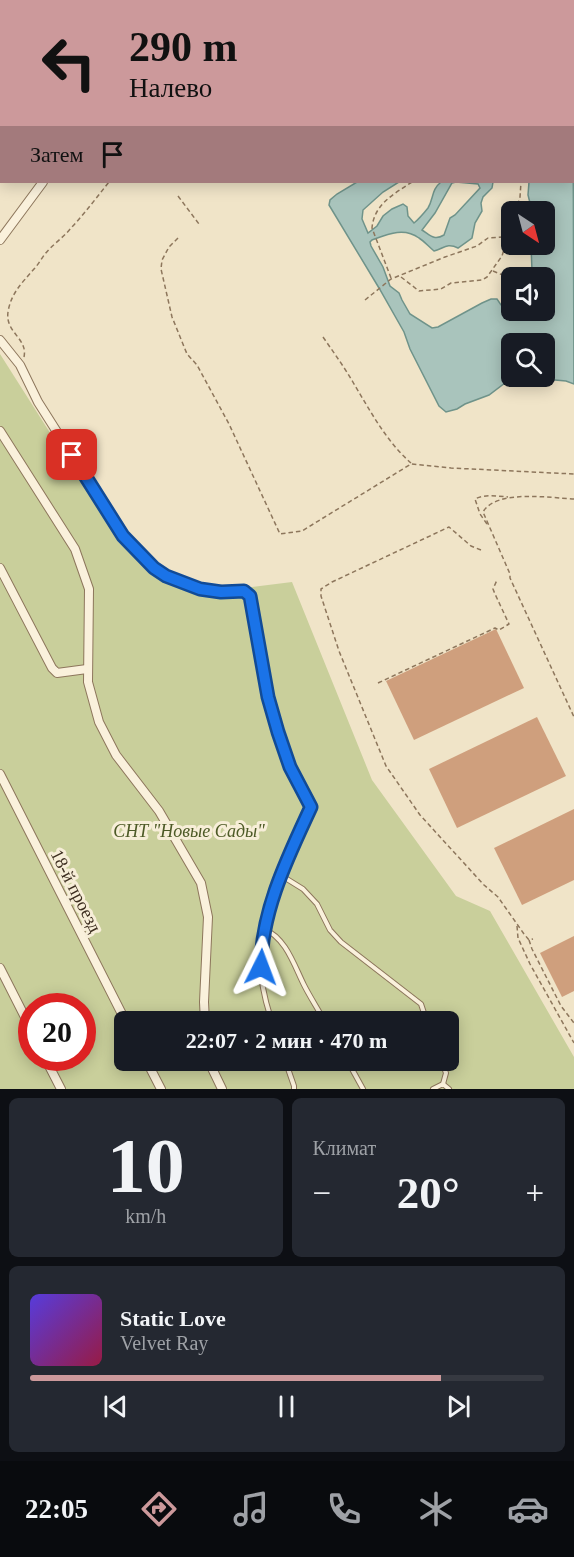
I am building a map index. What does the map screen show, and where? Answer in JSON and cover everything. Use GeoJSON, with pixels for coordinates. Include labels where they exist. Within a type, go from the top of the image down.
{"type":"FeatureCollection","features":[{"type":"Feature","properties":{"kind":"street"},"geometry":{"type":"LineString","coordinates":[[0,240],[43,183]]}},
{"type":"Feature","properties":{"kind":"street"},"geometry":{"type":"LineString","coordinates":[[0,340],[20,365],[38,402],[123,536],[166,576],[215,592],[244,591]]}},
{"type":"Feature","properties":{"kind":"street"},"geometry":{"type":"LineString","coordinates":[[0,431],[75,549],[86,579],[89,589],[88,682],[99,722],[116,754],[159,811],[201,883],[208,917],[205,1011]]}},
{"type":"Feature","properties":{"kind":"street"},"geometry":{"type":"LineString","coordinates":[[0,568],[52,668],[57,673],[87,669]]}},
{"type":"Feature","properties":{"kind":"street","name":"18-й проезд"},"geometry":{"type":"LineString","coordinates":[[0,774],[120,1011]]}},
{"type":"Feature","properties":{"kind":"street"},"geometry":{"type":"LineString","coordinates":[[0,968],[18,1003]]}},
{"type":"Feature","properties":{"kind":"street"},"geometry":{"type":"LineString","coordinates":[[52,1071],[61,1089]]}},
{"type":"Feature","properties":{"kind":"street"},"geometry":{"type":"LineString","coordinates":[[152,1071],[161,1089]]}},
{"type":"Feature","properties":{"kind":"street"},"geometry":{"type":"LineString","coordinates":[[213,1071],[222,1089]]}},
{"type":"Feature","properties":{"kind":"lane"},"geometry":{"type":"LineString","coordinates":[[244,591],[250,596],[252,604],[268,697],[278,732],[290,767],[311,807],[282,876],[264,929],[261,967],[269,1011]]}},
{"type":"Feature","properties":{"kind":"lane"},"geometry":{"type":"LineString","coordinates":[[282,876],[303,889],[317,904],[330,930],[341,942],[422,1005],[424,1011]]}},
{"type":"Feature","properties":{"kind":"lane"},"geometry":{"type":"LineString","coordinates":[[264,929],[278,938],[289,953],[319,1011]]}},
{"type":"Feature","properties":{"kind":"lane"},"geometry":{"type":"LineString","coordinates":[[289,1071],[294,1089]]}},
{"type":"Feature","properties":{"kind":"lane"},"geometry":{"type":"LineString","coordinates":[[353,1071],[363,1089]]}},
{"type":"Feature","properties":{"kind":"lane"},"geometry":{"type":"LineString","coordinates":[[444,1084],[445,1071]]}},
{"type":"Feature","properties":{"kind":"lane"},"geometry":{"type":"LineString","coordinates":[[433,1089],[444,1084]]}},
{"type":"Feature","properties":{"kind":"lane"},"geometry":{"type":"LineString","coordinates":[[444,1084],[449,1089]]}},
{"type":"Feature","properties":{"kind":"path"},"geometry":{"type":"LineString","coordinates":[[20,365],[25,355],[25,348],[12,331],[8,321],[12,296],[20,283],[70,230],[108,183]]}},
{"type":"Feature","properties":{"kind":"path"},"geometry":{"type":"LineString","coordinates":[[391,279],[372,228],[372,222],[378,207],[411,183]]}},
{"type":"Feature","properties":{"kind":"path"},"geometry":{"type":"LineString","coordinates":[[519,201],[521,183]]}},
{"type":"Feature","properties":{"kind":"path"},"geometry":{"type":"LineString","coordinates":[[178,196],[199,224]]}},
{"type":"Feature","properties":{"kind":"path"},"geometry":{"type":"LineString","coordinates":[[365,300],[391,279],[477,246],[493,236],[501,237]]}},
{"type":"Feature","properties":{"kind":"path"},"geometry":{"type":"LineString","coordinates":[[178,238],[169,247],[162,260],[161,269],[171,317],[187,354],[197,364],[230,424],[280,534],[302,531],[411,464],[461,469],[574,474]]}},
{"type":"Feature","properties":{"kind":"path"},"geometry":{"type":"LineString","coordinates":[[400,276],[419,291],[441,289],[451,283],[482,280],[493,270],[502,255]]}},
{"type":"Feature","properties":{"kind":"path"},"geometry":{"type":"LineString","coordinates":[[493,270],[501,274]]}},
{"type":"Feature","properties":{"kind":"path"},"geometry":{"type":"LineString","coordinates":[[323,337],[382,430],[411,464]]}},
{"type":"Feature","properties":{"kind":"path"},"geometry":{"type":"LineString","coordinates":[[487,525],[475,500],[478,497],[521,496],[574,499]]}},
{"type":"Feature","properties":{"kind":"path"},"geometry":{"type":"LineString","coordinates":[[508,497],[484,508],[483,512],[574,717]]}},
{"type":"Feature","properties":{"kind":"path"},"geometry":{"type":"LineString","coordinates":[[481,550],[471,546],[449,527],[321,589],[324,608],[386,766],[420,815],[484,885],[498,897],[529,940],[557,999],[574,1023]]}},
{"type":"Feature","properties":{"kind":"path"},"geometry":{"type":"LineString","coordinates":[[378,683],[495,628],[499,630],[507,626],[509,624],[493,589],[497,580]]}},
{"type":"Feature","properties":{"kind":"path"},"geometry":{"type":"LineString","coordinates":[[518,925],[518,938],[526,955],[574,1043]]}},
{"type":"Feature","properties":{"kind":"path"},"geometry":{"type":"LineString","coordinates":[[529,940],[533,939]]}},
{"type":"Feature","properties":{"kind":"green space","name":"СНТ \"Новые Сады\""},"geometry":{"type":"Polygon","coordinates":[[[0,354],[120,543],[156,577],[205,593],[292,582],[372,780],[456,896],[490,911],[574,1057],[574,1089],[0,1089],[0,354]]]}},
{"type":"Feature","properties":{"kind":"water"},"geometry":{"type":"Polygon","coordinates":[[[355,183],[397,183],[383,192],[363,210],[362,219],[368,233],[377,226],[383,216],[403,204],[407,207],[408,216],[414,223],[428,208],[440,183],[452,183],[435,213],[422,230],[435,237],[441,237],[444,235],[450,218],[480,188],[478,184],[467,183],[493,183],[492,188],[483,197],[482,211],[475,223],[472,238],[458,248],[448,246],[434,251],[413,235],[402,232],[370,242],[390,286],[399,293],[410,314],[432,328],[491,299],[497,299],[501,305],[501,321],[555,321],[555,267],[532,267],[531,255],[555,255],[555,201],[530,201],[529,183],[573,183],[574,384],[555,380],[555,333],[501,333],[501,386],[489,395],[446,412],[439,406],[410,349],[404,332],[329,205],[330,200],[355,183]]]}},
{"type":"Feature","properties":{"kind":"building"},"geometry":{"type":"Polygon","coordinates":[[[496,629],[524,688],[414,740],[386,681],[496,629]]]}},
{"type":"Feature","properties":{"kind":"building"},"geometry":{"type":"Polygon","coordinates":[[[537,717],[566,776],[457,828],[429,769],[537,717]]]}},
{"type":"Feature","properties":{"kind":"building"},"geometry":{"type":"Polygon","coordinates":[[[574,809],[574,880],[522,905],[494,848],[574,809]]]}},
{"type":"Feature","properties":{"kind":"building"},"geometry":{"type":"Polygon","coordinates":[[[574,936],[574,991],[562,997],[540,953],[574,936]]]}},
{"type":"Feature","properties":{"kind":"route"},"geometry":{"type":"LineString","coordinates":[[72,455],[123,536],[154,568],[166,576],[200,589],[221,592],[244,591],[250,596],[268,697],[278,732],[290,767],[311,807],[294,844],[267,917],[261,946],[261,967]]}}]}
